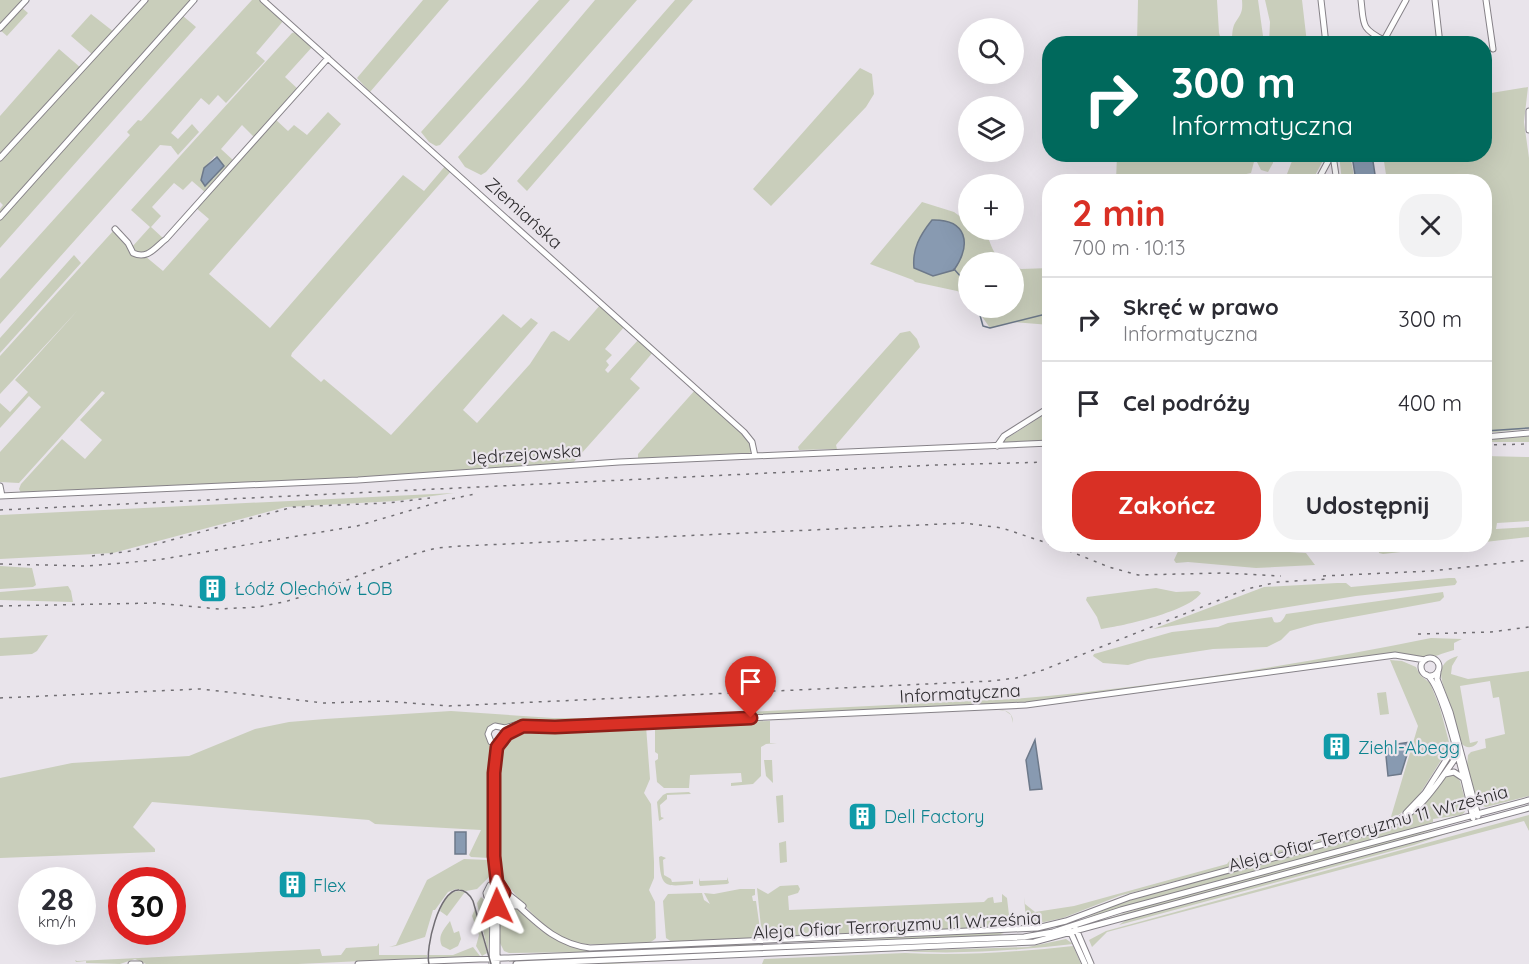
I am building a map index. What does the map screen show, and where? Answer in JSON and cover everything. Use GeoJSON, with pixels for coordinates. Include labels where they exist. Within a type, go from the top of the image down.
{"type":"FeatureCollection","features":[{"type":"Feature","properties":{"kind":"street"},"geometry":{"type":"LineString","coordinates":[[0,28],[26,0]]}},
{"type":"Feature","properties":{"kind":"street"},"geometry":{"type":"LineString","coordinates":[[0,158],[145,0]]}},
{"type":"Feature","properties":{"kind":"street"},"geometry":{"type":"LineString","coordinates":[[0,217],[195,0]]}},
{"type":"Feature","properties":{"kind":"street","name":"Ziemiańska"},"geometry":{"type":"LineString","coordinates":[[263,0],[746,434],[752,442],[755,456]]}},
{"type":"Feature","properties":{"kind":"street"},"geometry":{"type":"LineString","coordinates":[[1321,0],[1325,36]]}},
{"type":"Feature","properties":{"kind":"street"},"geometry":{"type":"LineString","coordinates":[[1361,0],[1364,26],[1366,30],[1377,36]]}},
{"type":"Feature","properties":{"kind":"street"},"geometry":{"type":"LineString","coordinates":[[1386,36],[1406,0]]}},
{"type":"Feature","properties":{"kind":"street"},"geometry":{"type":"LineString","coordinates":[[1435,0],[1439,36]]}},
{"type":"Feature","properties":{"kind":"street"},"geometry":{"type":"LineString","coordinates":[[1486,0],[1491,36]]}},
{"type":"Feature","properties":{"kind":"street"},"geometry":{"type":"LineString","coordinates":[[1492,42],[1493,49]]}},
{"type":"Feature","properties":{"kind":"street"},"geometry":{"type":"LineString","coordinates":[[115,229],[134,253],[142,256],[152,251],[166,239],[328,58]]}},
{"type":"Feature","properties":{"kind":"street"},"geometry":{"type":"LineString","coordinates":[[1529,111],[1529,130]]}},
{"type":"Feature","properties":{"kind":"street"},"geometry":{"type":"LineString","coordinates":[[1335,162],[1336,174]]}},
{"type":"Feature","properties":{"kind":"street"},"geometry":{"type":"LineString","coordinates":[[997,446],[1004,436],[1042,412]]}},
{"type":"Feature","properties":{"kind":"street"},"geometry":{"type":"LineString","coordinates":[[1492,436],[1529,433]]}},
{"type":"Feature","properties":{"kind":"street","name":"Jędrzejowska"},"geometry":{"type":"LineString","coordinates":[[1,496],[358,480],[619,462],[1042,443]]}},
{"type":"Feature","properties":{"kind":"street"},"geometry":{"type":"LineString","coordinates":[[0,486],[1,496]]}},
{"type":"Feature","properties":{"kind":"street","name":"Informatyczna"},"geometry":{"type":"LineString","coordinates":[[502,728],[518,724],[555,727],[1026,705],[1399,654],[1425,660]]}},
{"type":"Feature","properties":{"kind":"street","name":"Informatyczna"},"geometry":{"type":"LineString","coordinates":[[1390,656],[1410,661],[1421,668]]}},
{"type":"Feature","properties":{"kind":"street"},"geometry":{"type":"LineString","coordinates":[[1475,815],[1463,778],[1458,753],[1448,705],[1437,679],[1439,666],[1437,661],[1431,658],[1425,660],[1421,668],[1432,680],[1442,703],[1458,753],[1477,822]]}},
{"type":"Feature","properties":{"kind":"street"},"geometry":{"type":"LineString","coordinates":[[1426,675],[1432,676],[1438,672]]}},
{"type":"Feature","properties":{"kind":"street"},"geometry":{"type":"LineString","coordinates":[[494,773],[496,750],[500,743],[509,732],[527,725]]}},
{"type":"Feature","properties":{"kind":"street"},"geometry":{"type":"LineString","coordinates":[[505,736],[502,728],[495,726],[490,729],[488,737],[492,742],[494,773],[496,880],[501,887],[517,899],[531,917]]}},
{"type":"Feature","properties":{"kind":"street"},"geometry":{"type":"LineString","coordinates":[[492,742],[500,743]]}},
{"type":"Feature","properties":{"kind":"street"},"geometry":{"type":"LineString","coordinates":[[490,900],[511,900],[546,931],[559,939],[590,948],[1037,928],[1066,921],[1130,897],[1394,823],[1408,816],[1422,804],[1458,753]]}},
{"type":"Feature","properties":{"kind":"street"},"geometry":{"type":"LineString","coordinates":[[1394,823],[1415,805],[1448,757],[1458,753]]}},
{"type":"Feature","properties":{"kind":"street"},"geometry":{"type":"LineString","coordinates":[[1444,774],[1454,772],[1463,778]]}},
{"type":"Feature","properties":{"kind":"street","name":"Aleja Ofiar Terroryzmu 11 Września"},"geometry":{"type":"LineString","coordinates":[[516,964],[1039,941],[1073,929],[1529,800]]}},
{"type":"Feature","properties":{"kind":"street","name":"Aleja Ofiar Terroryzmu 11 Września"},"geometry":{"type":"LineString","coordinates":[[358,964],[495,961],[1010,938],[1044,934],[1073,929],[1529,808]]}},
{"type":"Feature","properties":{"kind":"street"},"geometry":{"type":"LineString","coordinates":[[494,856],[490,885],[486,893],[493,909],[495,961]]}},
{"type":"Feature","properties":{"kind":"street"},"geometry":{"type":"LineString","coordinates":[[490,885],[501,887]]}},
{"type":"Feature","properties":{"kind":"street"},"geometry":{"type":"LineString","coordinates":[[495,961],[497,908],[501,887]]}},
{"type":"Feature","properties":{"kind":"street"},"geometry":{"type":"LineString","coordinates":[[497,915],[505,906],[520,907]]}},
{"type":"Feature","properties":{"kind":"street"},"geometry":{"type":"LineString","coordinates":[[1073,929],[1085,964]]}},
{"type":"Feature","properties":{"kind":"street"},"geometry":{"type":"LineString","coordinates":[[1073,929],[1091,964]]}},
{"type":"Feature","properties":{"kind":"street"},"geometry":{"type":"LineString","coordinates":[[131,964],[140,964]]}},
{"type":"Feature","properties":{"kind":"green space"},"geometry":{"type":"Polygon","coordinates":[[[0,0],[25,0],[0,27],[0,0]]]}},
{"type":"Feature","properties":{"kind":"green space"},"geometry":{"type":"Polygon","coordinates":[[[146,0],[197,0],[183,16],[196,27],[0,248],[0,209],[3,205],[0,202],[0,160],[146,0]]]}},
{"type":"Feature","properties":{"kind":"green space"},"geometry":{"type":"Polygon","coordinates":[[[252,0],[262,0],[284,20],[256,53],[265,61],[226,103],[218,95],[209,105],[201,98],[171,133],[178,139],[192,124],[199,132],[178,155],[171,146],[160,145],[0,324],[0,279],[130,135],[127,132],[138,120],[141,121],[252,0]]]}},
{"type":"Feature","properties":{"kind":"green space"},"geometry":{"type":"Polygon","coordinates":[[[423,0],[449,0],[370,92],[357,78],[423,0]]]}},
{"type":"Feature","properties":{"kind":"green space"},"geometry":{"type":"Polygon","coordinates":[[[539,0],[570,0],[440,145],[436,146],[429,142],[421,132],[539,0]]]}},
{"type":"Feature","properties":{"kind":"green space"},"geometry":{"type":"Polygon","coordinates":[[[595,0],[637,0],[486,172],[481,175],[465,167],[458,157],[595,0]]]}},
{"type":"Feature","properties":{"kind":"green space"},"geometry":{"type":"Polygon","coordinates":[[[675,0],[693,0],[527,191],[517,181],[675,0]]]}},
{"type":"Feature","properties":{"kind":"green space"},"geometry":{"type":"Polygon","coordinates":[[[1138,0],[1217,0],[1220,36],[1137,36],[1138,0]]]}},
{"type":"Feature","properties":{"kind":"green space"},"geometry":{"type":"Polygon","coordinates":[[[1242,0],[1258,0],[1263,36],[1232,36],[1233,27],[1242,7],[1242,0]]]}},
{"type":"Feature","properties":{"kind":"green space"},"geometry":{"type":"Polygon","coordinates":[[[1265,0],[1302,0],[1306,36],[1269,36],[1270,22],[1265,0]]]}},
{"type":"Feature","properties":{"kind":"green space"},"geometry":{"type":"Polygon","coordinates":[[[21,7],[28,13],[7,36],[0,30],[21,7]]]}},
{"type":"Feature","properties":{"kind":"green space"},"geometry":{"type":"Polygon","coordinates":[[[91,14],[114,32],[93,55],[71,36],[91,14]]]}},
{"type":"Feature","properties":{"kind":"green space"},"geometry":{"type":"Polygon","coordinates":[[[296,32],[313,46],[285,77],[299,90],[255,138],[242,125],[221,149],[234,161],[206,193],[192,181],[183,190],[174,183],[152,207],[161,216],[151,227],[164,239],[147,253],[136,253],[132,247],[150,227],[131,210],[292,33],[296,32]],[[215,156],[204,168],[213,179],[223,166],[215,156]]]}},
{"type":"Feature","properties":{"kind":"green space"},"geometry":{"type":"Polygon","coordinates":[[[59,49],[81,68],[0,157],[0,116],[59,49]]]}},
{"type":"Feature","properties":{"kind":"green space"},"geometry":{"type":"Polygon","coordinates":[[[860,68],[872,74],[874,94],[866,107],[771,206],[753,189],[860,68]]]}},
{"type":"Feature","properties":{"kind":"green space"},"geometry":{"type":"Polygon","coordinates":[[[1528,87],[1524,122],[1529,158],[1529,429],[1492,432],[1492,174],[1386,174],[1384,162],[1492,162],[1492,93],[1528,87]]]}},
{"type":"Feature","properties":{"kind":"green space"},"geometry":{"type":"Polygon","coordinates":[[[328,112],[341,124],[209,274],[270,328],[403,175],[424,191],[446,165],[452,170],[291,356],[321,382],[324,379],[391,435],[503,314],[521,328],[531,318],[538,323],[463,410],[477,423],[530,364],[551,332],[554,331],[569,341],[601,304],[625,326],[605,349],[612,355],[606,361],[609,365],[605,370],[608,373],[639,339],[654,351],[630,379],[640,388],[572,464],[406,475],[21,493],[19,489],[21,484],[62,439],[85,459],[102,440],[80,420],[105,393],[102,391],[19,483],[0,482],[0,452],[41,407],[29,396],[0,428],[0,403],[10,412],[28,392],[15,380],[78,310],[0,394],[0,356],[114,230],[127,242],[130,252],[145,256],[163,271],[209,219],[195,207],[275,119],[288,131],[294,125],[307,135],[328,112]]]}},
{"type":"Feature","properties":{"kind":"green space"},"geometry":{"type":"Polygon","coordinates":[[[1117,162],[1254,162],[1251,173],[1246,174],[1116,174],[1117,162]]]}},
{"type":"Feature","properties":{"kind":"green space"},"geometry":{"type":"Polygon","coordinates":[[[1257,162],[1273,162],[1268,172],[1261,170],[1257,162]]]}},
{"type":"Feature","properties":{"kind":"green space"},"geometry":{"type":"Polygon","coordinates":[[[1292,162],[1322,162],[1316,174],[1287,174],[1292,162]]]}},
{"type":"Feature","properties":{"kind":"green space"},"geometry":{"type":"Polygon","coordinates":[[[1340,162],[1351,162],[1354,174],[1341,174],[1340,162]]]}},
{"type":"Feature","properties":{"kind":"green space"},"geometry":{"type":"Polygon","coordinates":[[[922,202],[958,215],[958,240],[988,240],[994,252],[958,252],[958,291],[915,282],[870,264],[922,202]]]}},
{"type":"Feature","properties":{"kind":"green space"},"geometry":{"type":"Polygon","coordinates":[[[74,255],[81,263],[0,353],[0,338],[74,255]]]}},
{"type":"Feature","properties":{"kind":"green space"},"geometry":{"type":"Polygon","coordinates":[[[1042,268],[1042,324],[1013,322],[990,328],[983,318],[1024,318],[1024,269],[1042,268]]]}},
{"type":"Feature","properties":{"kind":"green space"},"geometry":{"type":"Polygon","coordinates":[[[910,331],[920,347],[836,445],[837,449],[799,450],[798,447],[900,333],[910,331]]]}},
{"type":"Feature","properties":{"kind":"green space"},"geometry":{"type":"Polygon","coordinates":[[[696,389],[746,435],[752,452],[638,459],[638,454],[696,389]]]}},
{"type":"Feature","properties":{"kind":"green space"},"geometry":{"type":"Polygon","coordinates":[[[1042,416],[1042,441],[1003,442],[1042,416]]]}},
{"type":"Feature","properties":{"kind":"green space"},"geometry":{"type":"Polygon","coordinates":[[[1529,436],[1529,442],[1492,442],[1492,439],[1529,436]]]}},
{"type":"Feature","properties":{"kind":"green space"},"geometry":{"type":"Polygon","coordinates":[[[1492,456],[1529,457],[1529,521],[1497,523],[1496,529],[1529,527],[1529,537],[1492,541],[1492,456]]]}},
{"type":"Feature","properties":{"kind":"green space"},"geometry":{"type":"Polygon","coordinates":[[[454,493],[396,501],[286,507],[113,553],[0,559],[0,515],[454,493]]]}},
{"type":"Feature","properties":{"kind":"green space"},"geometry":{"type":"Polygon","coordinates":[[[1178,552],[1290,552],[1306,553],[1315,565],[1256,568],[1176,563],[1174,560],[1178,552]]]}},
{"type":"Feature","properties":{"kind":"green space"},"geometry":{"type":"Polygon","coordinates":[[[1379,552],[1401,552],[1383,554],[1379,552]]]}},
{"type":"Feature","properties":{"kind":"green space"},"geometry":{"type":"Polygon","coordinates":[[[0,566],[32,568],[36,585],[0,589],[0,566]]]}},
{"type":"Feature","properties":{"kind":"green space"},"geometry":{"type":"Polygon","coordinates":[[[1455,578],[1457,582],[1455,585],[1356,596],[1153,629],[1264,587],[1346,583],[1351,587],[1455,578]]]}},
{"type":"Feature","properties":{"kind":"green space"},"geometry":{"type":"Polygon","coordinates":[[[68,586],[73,602],[0,600],[0,592],[68,586]]]}},
{"type":"Feature","properties":{"kind":"green space"},"geometry":{"type":"Polygon","coordinates":[[[1156,588],[1201,593],[1194,600],[1170,612],[1101,629],[1097,617],[1086,600],[1087,597],[1156,588]]]}},
{"type":"Feature","properties":{"kind":"green space"},"geometry":{"type":"Polygon","coordinates":[[[1443,592],[1444,597],[1440,601],[1315,624],[1290,631],[1281,640],[1267,647],[1213,649],[1148,659],[1128,665],[1103,663],[1093,656],[1172,632],[1218,627],[1228,623],[1272,617],[1274,622],[1280,622],[1286,614],[1443,592]]]}},
{"type":"Feature","properties":{"kind":"green space"},"geometry":{"type":"Polygon","coordinates":[[[48,635],[37,651],[32,654],[0,656],[0,638],[48,635]]]}},
{"type":"Feature","properties":{"kind":"green space"},"geometry":{"type":"Polygon","coordinates":[[[1431,638],[1462,639],[1454,643],[1454,650],[1426,658],[1392,653],[1037,702],[488,728],[485,735],[491,748],[492,855],[489,858],[469,855],[481,830],[375,824],[369,820],[152,802],[133,827],[155,849],[155,852],[0,858],[0,778],[72,763],[189,756],[255,729],[289,722],[451,711],[553,718],[623,718],[1013,699],[1223,674],[1327,658],[1431,638]]]}},
{"type":"Feature","properties":{"kind":"green space"},"geometry":{"type":"Polygon","coordinates":[[[1458,656],[1452,666],[1451,674],[1468,679],[1529,671],[1529,796],[1486,807],[1479,805],[1467,766],[1468,755],[1486,748],[1485,739],[1505,734],[1499,697],[1493,698],[1490,681],[1460,686],[1470,743],[1478,741],[1471,747],[1462,744],[1441,678],[1444,665],[1458,656]]]}},
{"type":"Feature","properties":{"kind":"green space"},"geometry":{"type":"Polygon","coordinates":[[[1390,660],[1402,661],[1416,667],[1420,675],[1430,683],[1440,708],[1450,746],[1416,800],[1400,814],[1390,819],[1418,726],[1390,660]]]}},
{"type":"Feature","properties":{"kind":"green space"},"geometry":{"type":"Polygon","coordinates":[[[1386,692],[1389,714],[1380,715],[1377,693],[1386,692]]]}},
{"type":"Feature","properties":{"kind":"green space"},"geometry":{"type":"Polygon","coordinates":[[[1003,710],[770,721],[770,743],[777,743],[761,747],[761,776],[753,784],[731,786],[731,783],[742,782],[741,773],[690,775],[689,788],[664,788],[657,782],[655,761],[658,759],[658,754],[655,752],[655,729],[657,726],[1003,710]]]}},
{"type":"Feature","properties":{"kind":"green space"},"geometry":{"type":"Polygon","coordinates":[[[646,726],[650,779],[644,793],[651,804],[654,878],[649,890],[655,902],[656,938],[646,943],[602,945],[579,943],[566,939],[534,916],[499,876],[498,751],[510,735],[525,729],[563,730],[646,726]]]}},
{"type":"Feature","properties":{"kind":"green space"},"geometry":{"type":"Polygon","coordinates":[[[764,760],[772,760],[773,783],[766,776],[764,760]]]}},
{"type":"Feature","properties":{"kind":"green space"},"geometry":{"type":"Polygon","coordinates":[[[1449,774],[1460,781],[1467,807],[1461,815],[1433,819],[1433,822],[1422,826],[1085,918],[1128,900],[1383,830],[1408,817],[1449,774]]]}},
{"type":"Feature","properties":{"kind":"green space"},"geometry":{"type":"Polygon","coordinates":[[[689,792],[691,794],[667,795],[667,799],[660,805],[661,817],[664,818],[659,821],[657,802],[667,793],[689,792]]]}},
{"type":"Feature","properties":{"kind":"green space"},"geometry":{"type":"Polygon","coordinates":[[[783,795],[784,822],[778,823],[776,796],[783,795]]]}},
{"type":"Feature","properties":{"kind":"green space"},"geometry":{"type":"Polygon","coordinates":[[[1529,815],[1529,831],[1524,821],[1107,932],[1092,947],[1089,940],[1106,931],[1529,815]]]}},
{"type":"Feature","properties":{"kind":"green space"},"geometry":{"type":"Polygon","coordinates":[[[1464,820],[1398,841],[1087,925],[1147,906],[1464,820]]]}},
{"type":"Feature","properties":{"kind":"green space"},"geometry":{"type":"Polygon","coordinates":[[[1387,821],[1261,858],[1255,857],[1387,821]]]}},
{"type":"Feature","properties":{"kind":"green space"},"geometry":{"type":"Polygon","coordinates":[[[1466,827],[1414,845],[1119,925],[1126,920],[1466,827]]]}},
{"type":"Feature","properties":{"kind":"green space"},"geometry":{"type":"Polygon","coordinates":[[[786,841],[787,862],[780,863],[779,843],[786,841]]]}},
{"type":"Feature","properties":{"kind":"green space"},"geometry":{"type":"Polygon","coordinates":[[[659,857],[666,858],[663,860],[664,875],[672,882],[693,881],[693,884],[670,885],[666,883],[661,875],[659,857]]]}},
{"type":"Feature","properties":{"kind":"green space"},"geometry":{"type":"Polygon","coordinates":[[[1241,857],[1237,865],[1119,896],[1063,918],[1035,924],[1026,919],[1024,897],[1025,904],[1035,912],[1074,906],[1227,864],[1230,860],[1241,857]]]}},
{"type":"Feature","properties":{"kind":"green space"},"geometry":{"type":"Polygon","coordinates":[[[464,859],[489,860],[491,875],[477,889],[466,891],[456,889],[448,892],[433,910],[425,937],[389,947],[396,945],[427,880],[464,859]]]}},
{"type":"Feature","properties":{"kind":"green space"},"geometry":{"type":"Polygon","coordinates":[[[727,877],[729,883],[727,884],[700,886],[699,884],[699,878],[700,881],[727,880],[727,877]]]}},
{"type":"Feature","properties":{"kind":"green space"},"geometry":{"type":"Polygon","coordinates":[[[798,885],[800,889],[798,893],[788,896],[789,910],[984,902],[993,897],[994,903],[1002,902],[1002,894],[1007,898],[1009,915],[1005,924],[1000,927],[762,937],[757,888],[768,894],[780,886],[798,885]]]}},
{"type":"Feature","properties":{"kind":"green space"},"geometry":{"type":"Polygon","coordinates":[[[740,889],[755,889],[755,895],[752,896],[753,901],[756,901],[760,929],[758,938],[672,942],[666,938],[663,901],[668,894],[702,893],[704,900],[710,904],[704,893],[714,894],[740,889]]]}},
{"type":"Feature","properties":{"kind":"green space"},"geometry":{"type":"Polygon","coordinates":[[[458,891],[465,892],[447,916],[440,911],[443,904],[448,896],[458,891]]]}},
{"type":"Feature","properties":{"kind":"green space"},"geometry":{"type":"Polygon","coordinates":[[[481,897],[491,906],[488,952],[477,903],[481,897]]]}},
{"type":"Feature","properties":{"kind":"green space"},"geometry":{"type":"Polygon","coordinates":[[[506,907],[517,909],[539,929],[558,941],[584,950],[758,943],[758,945],[509,953],[504,951],[500,943],[499,916],[506,907]]]}},
{"type":"Feature","properties":{"kind":"green space"},"geometry":{"type":"Polygon","coordinates":[[[475,909],[487,953],[482,956],[476,946],[479,935],[472,916],[475,909]]]}},
{"type":"Feature","properties":{"kind":"green space"},"geometry":{"type":"Polygon","coordinates":[[[450,921],[454,933],[459,931],[461,939],[458,946],[450,950],[442,946],[440,939],[450,921]]]}},
{"type":"Feature","properties":{"kind":"green space"},"geometry":{"type":"Polygon","coordinates":[[[997,932],[1004,934],[763,943],[997,932]]]}},
{"type":"Feature","properties":{"kind":"green space"},"geometry":{"type":"Polygon","coordinates":[[[1066,939],[1073,944],[989,951],[905,951],[779,956],[779,955],[1028,947],[1066,939]]]}},
{"type":"Feature","properties":{"kind":"green space"},"geometry":{"type":"Polygon","coordinates":[[[379,943],[379,955],[427,955],[427,958],[298,964],[146,964],[135,959],[120,964],[86,963],[86,961],[76,962],[75,960],[320,949],[322,956],[341,955],[346,948],[377,946],[379,943]]]}},
{"type":"Feature","properties":{"kind":"green space"},"geometry":{"type":"Polygon","coordinates":[[[1073,946],[1081,964],[762,964],[764,959],[905,953],[989,953],[1073,946]]]}},
{"type":"Feature","properties":{"kind":"green space"},"geometry":{"type":"Polygon","coordinates":[[[473,947],[480,956],[428,958],[428,955],[453,955],[473,947]]]}},
{"type":"Feature","properties":{"kind":"green space"},"geometry":{"type":"Polygon","coordinates":[[[759,951],[502,962],[554,958],[759,951]]]}},
{"type":"Feature","properties":{"kind":"green space"},"geometry":{"type":"Polygon","coordinates":[[[759,956],[609,964],[574,964],[759,956]]]}},
{"type":"Feature","properties":{"kind":"water"},"geometry":{"type":"Polygon","coordinates":[[[217,157],[224,166],[205,186],[201,180],[204,168],[217,157]]]}},
{"type":"Feature","properties":{"kind":"water"},"geometry":{"type":"Polygon","coordinates":[[[1353,162],[1373,162],[1375,174],[1355,174],[1353,162]]]}},
{"type":"Feature","properties":{"kind":"water"},"geometry":{"type":"Polygon","coordinates":[[[932,220],[944,221],[958,228],[958,240],[964,240],[964,242],[963,252],[958,252],[958,263],[954,270],[933,276],[914,268],[914,255],[924,231],[932,220]]]}},
{"type":"Feature","properties":{"kind":"water"},"geometry":{"type":"Polygon","coordinates":[[[1035,740],[1042,789],[1030,790],[1026,760],[1035,740]]]}},
{"type":"Feature","properties":{"kind":"water"},"geometry":{"type":"Polygon","coordinates":[[[1411,742],[1401,774],[1388,776],[1385,746],[1411,742]]]}},
{"type":"Feature","properties":{"kind":"water"},"geometry":{"type":"Polygon","coordinates":[[[455,832],[466,832],[466,854],[455,854],[455,832]]]}},
{"type":"Feature","properties":{"kind":"waterway"},"geometry":{"type":"LineString","coordinates":[[954,269],[958,274]]}},
{"type":"Feature","properties":{"kind":"waterway"},"geometry":{"type":"LineString","coordinates":[[981,318],[983,326],[990,328],[1042,315]]}},
{"type":"Feature","properties":{"kind":"waterway"},"geometry":{"type":"LineString","coordinates":[[1492,431],[1529,428]]}},
{"type":"Feature","properties":{"kind":"tram line"},"geometry":{"type":"LineString","coordinates":[[429,964],[429,946],[435,921],[445,899],[452,892],[459,890],[468,893],[473,901],[491,964]]}},
{"type":"Feature","properties":{"kind":"railway"},"geometry":{"type":"LineString","coordinates":[[1492,445],[1529,444]]}},
{"type":"Feature","properties":{"kind":"railway"},"geometry":{"type":"LineString","coordinates":[[0,510],[936,465],[1042,462]]}},
{"type":"Feature","properties":{"kind":"railway"},"geometry":{"type":"LineString","coordinates":[[0,564],[86,566],[157,560],[357,526],[475,494]]}},
{"type":"Feature","properties":{"kind":"railway"},"geometry":{"type":"LineString","coordinates":[[92,556],[131,551],[293,507],[388,503],[430,498]]}},
{"type":"Feature","properties":{"kind":"railway"},"geometry":{"type":"LineString","coordinates":[[0,606],[155,603],[219,609],[258,607],[311,594],[417,553],[437,548],[462,546],[964,523],[1002,528],[1042,541]]}},
{"type":"Feature","properties":{"kind":"railway"},"geometry":{"type":"LineString","coordinates":[[1072,552],[1109,567],[1138,575],[1223,573],[1281,576]]}},
{"type":"Feature","properties":{"kind":"railway"},"geometry":{"type":"LineString","coordinates":[[1323,576],[1431,571],[1529,560]]}},
{"type":"Feature","properties":{"kind":"railway"},"geometry":{"type":"LineString","coordinates":[[0,698],[200,689],[324,703],[384,701],[449,706],[992,681],[1016,678],[1043,670],[1247,589],[1278,582],[1330,579]]}},
{"type":"Feature","properties":{"kind":"railway"},"geometry":{"type":"LineString","coordinates":[[1418,634],[1491,632],[1529,627]]}},
{"type":"Feature","properties":{"kind":"place","name":"Łódź Olechów ŁOB"},"geometry":{"type":"Point","coordinates":[213,588]}},
{"type":"Feature","properties":{"kind":"place","name":"Ziehl-Abegg"},"geometry":{"type":"Point","coordinates":[1337,747]}},
{"type":"Feature","properties":{"kind":"place","name":"Dell Factory"},"geometry":{"type":"Point","coordinates":[863,816]}},
{"type":"Feature","properties":{"kind":"place","name":"Flex"},"geometry":{"type":"Point","coordinates":[292,885]}},
{"type":"Feature","properties":{"kind":"route"},"geometry":{"type":"LineString","coordinates":[[497,906],[504,893],[497,882],[494,856],[494,773],[497,747],[509,732],[527,725],[555,727],[751,718]]}}]}
